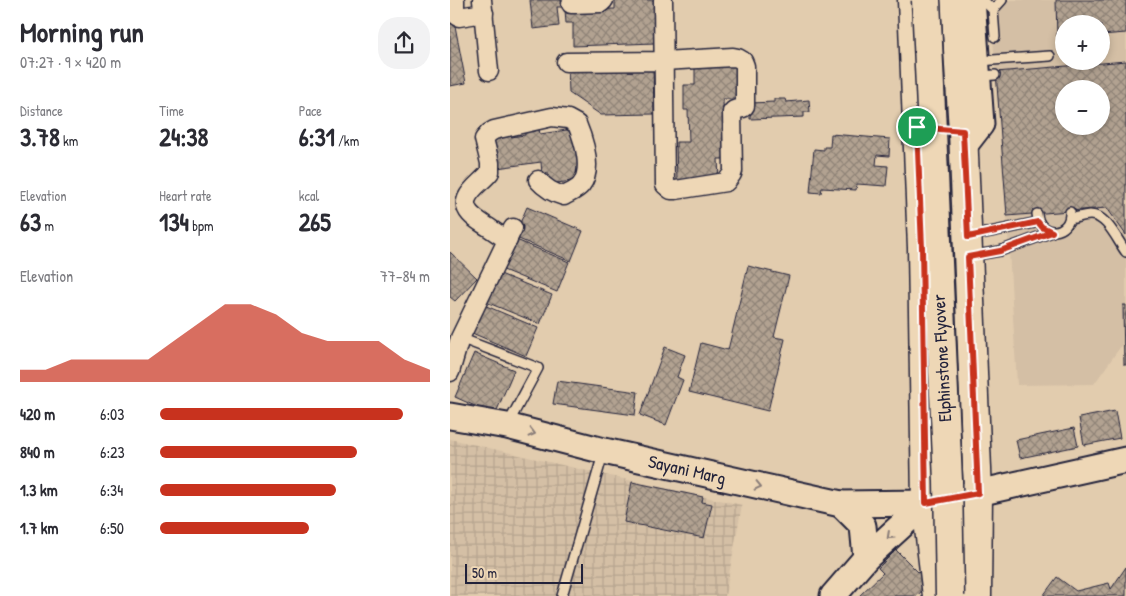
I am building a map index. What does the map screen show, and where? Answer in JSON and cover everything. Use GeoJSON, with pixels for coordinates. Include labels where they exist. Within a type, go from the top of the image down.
{"type":"FeatureCollection","features":[{"type":"Feature","properties":{"kind":"main road"},"geometry":{"type":"LineString","coordinates":[[912,0],[922,248],[926,503],[937,596]]}},
{"type":"Feature","properties":{"kind":"main road","name":"Elphinstone Flyover"},"geometry":{"type":"LineString","coordinates":[[926,0],[948,481],[950,596]]}},
{"type":"Feature","properties":{"kind":"main road","name":"Elphinstone Flyover"},"geometry":{"type":"LineString","coordinates":[[940,0],[963,596]]}},
{"type":"Feature","properties":{"kind":"main road"},"geometry":{"type":"LineString","coordinates":[[955,0],[964,138],[978,493],[977,596]]}},
{"type":"Feature","properties":{"kind":"main road"},"geometry":{"type":"LineString","coordinates":[[964,138],[981,124],[983,71],[982,5]]}},
{"type":"Feature","properties":{"kind":"main road"},"geometry":{"type":"LineString","coordinates":[[917,127],[964,138]]}},
{"type":"Feature","properties":{"kind":"main road"},"geometry":{"type":"LineString","coordinates":[[922,248],[968,246]]}},
{"type":"Feature","properties":{"kind":"main road","name":"Sayani Marg"},"geometry":{"type":"LineString","coordinates":[[450,416],[506,426],[604,451],[841,504],[926,503],[1126,460]]}},
{"type":"Feature","properties":{"kind":"main road"},"geometry":{"type":"LineString","coordinates":[[978,493],[1011,474],[1022,470],[1126,445]]}},
{"type":"Feature","properties":{"kind":"main road"},"geometry":{"type":"LineString","coordinates":[[833,596],[866,558],[926,503]]}},
{"type":"Feature","properties":{"kind":"main road"},"geometry":{"type":"LineString","coordinates":[[841,504],[863,526],[866,558]]}},
{"type":"Feature","properties":{"kind":"street"},"geometry":{"type":"LineString","coordinates":[[454,0],[455,14],[459,17],[483,7],[489,71]]}},
{"type":"Feature","properties":{"kind":"street"},"geometry":{"type":"LineString","coordinates":[[571,4],[601,3],[604,0]]}},
{"type":"Feature","properties":{"kind":"street"},"geometry":{"type":"LineString","coordinates":[[566,62],[663,62],[732,57],[743,61],[745,66],[745,106],[732,112],[733,171],[726,182],[676,190],[671,190],[665,185],[663,62],[663,0]]}},
{"type":"Feature","properties":{"kind":"street"},"geometry":{"type":"LineString","coordinates":[[450,372],[460,338],[511,234],[496,234],[474,217],[466,206],[466,200],[470,193],[490,172],[490,162],[484,139],[494,130],[552,117],[568,119],[577,124],[587,155],[584,180],[580,187],[564,196],[546,189],[538,180]]}},
{"type":"Feature","properties":{"kind":"lane"},"geometry":{"type":"LineString","coordinates":[[984,0],[982,5],[995,37]]}},
{"type":"Feature","properties":{"kind":"lane"},"geometry":{"type":"LineString","coordinates":[[982,5],[1002,0]]}},
{"type":"Feature","properties":{"kind":"lane"},"geometry":{"type":"LineString","coordinates":[[983,71],[1050,56]]}},
{"type":"Feature","properties":{"kind":"lane"},"geometry":{"type":"LineString","coordinates":[[968,246],[1000,251],[1063,229],[1067,225],[1070,216],[1091,215],[1104,221],[1126,252]]}},
{"type":"Feature","properties":{"kind":"lane"},"geometry":{"type":"LineString","coordinates":[[968,246],[1038,218],[1042,227],[1052,232]]}},
{"type":"Feature","properties":{"kind":"lane"},"geometry":{"type":"LineString","coordinates":[[460,338],[538,368],[506,426]]}},
{"type":"Feature","properties":{"kind":"lane"},"geometry":{"type":"LineString","coordinates":[[562,596],[596,473],[604,451]]}},
{"type":"Feature","properties":{"kind":"shaded area"},"geometry":{"type":"Polygon","coordinates":[[[990,0],[1126,0],[1126,339],[1094,384],[1017,385],[1007,216],[990,0]]]}},
{"type":"Feature","properties":{"kind":"shaded area"},"geometry":{"type":"Polygon","coordinates":[[[450,439],[742,505],[725,596],[450,596],[450,439]]]}},
{"type":"Feature","properties":{"kind":"building"},"geometry":{"type":"Polygon","coordinates":[[[450,0],[466,83],[450,86],[450,0]]]}},
{"type":"Feature","properties":{"kind":"building"},"geometry":{"type":"Polygon","coordinates":[[[530,0],[561,0],[562,7],[557,7],[559,26],[533,29],[530,0]]]}},
{"type":"Feature","properties":{"kind":"building"},"geometry":{"type":"Polygon","coordinates":[[[615,0],[654,0],[655,43],[573,46],[573,23],[566,23],[565,10],[615,9],[615,0]]]}},
{"type":"Feature","properties":{"kind":"building"},"geometry":{"type":"Polygon","coordinates":[[[1056,0],[1126,0],[1126,33],[1110,34],[1110,15],[1056,15],[1056,0]]]}},
{"type":"Feature","properties":{"kind":"building"},"geometry":{"type":"Polygon","coordinates":[[[736,60],[737,99],[723,99],[724,146],[729,159],[718,159],[719,180],[677,181],[676,142],[689,142],[688,110],[684,110],[684,85],[695,85],[695,62],[736,60]]]}},
{"type":"Feature","properties":{"kind":"building"},"geometry":{"type":"Polygon","coordinates":[[[1126,61],[1126,235],[1107,208],[1007,216],[996,72],[1055,67],[1055,70],[1110,70],[1110,62],[1126,61]]]}},
{"type":"Feature","properties":{"kind":"building"},"geometry":{"type":"Polygon","coordinates":[[[653,64],[654,114],[601,115],[569,93],[568,66],[653,64]]]}},
{"type":"Feature","properties":{"kind":"building"},"geometry":{"type":"Polygon","coordinates":[[[774,99],[785,99],[786,102],[809,100],[810,112],[804,112],[804,117],[750,119],[750,103],[774,102],[774,99]]]}},
{"type":"Feature","properties":{"kind":"building"},"geometry":{"type":"Polygon","coordinates":[[[524,127],[534,130],[539,129],[540,134],[573,129],[580,180],[549,184],[548,173],[542,174],[541,162],[497,168],[493,135],[510,132],[511,137],[525,135],[524,127]]]}},
{"type":"Feature","properties":{"kind":"building"},"geometry":{"type":"Polygon","coordinates":[[[831,134],[890,139],[889,156],[877,155],[876,165],[888,166],[886,186],[857,184],[856,190],[822,188],[821,193],[810,192],[814,149],[824,150],[824,147],[830,147],[831,134]]]}},
{"type":"Feature","properties":{"kind":"building"},"geometry":{"type":"Polygon","coordinates":[[[527,207],[583,231],[571,261],[514,237],[527,207]]]}},
{"type":"Feature","properties":{"kind":"building"},"geometry":{"type":"Polygon","coordinates":[[[514,239],[569,262],[557,292],[501,269],[514,239]]]}},
{"type":"Feature","properties":{"kind":"building"},"geometry":{"type":"Polygon","coordinates":[[[450,252],[477,278],[455,301],[450,297],[450,252]]]}},
{"type":"Feature","properties":{"kind":"building"},"geometry":{"type":"Polygon","coordinates":[[[748,266],[789,276],[774,337],[785,339],[768,411],[689,392],[701,343],[728,350],[748,266]]]}},
{"type":"Feature","properties":{"kind":"building"},"geometry":{"type":"Polygon","coordinates":[[[498,273],[552,295],[540,324],[486,302],[498,273]]]}},
{"type":"Feature","properties":{"kind":"building"},"geometry":{"type":"Polygon","coordinates":[[[484,305],[538,328],[526,356],[472,333],[484,305]]]}},
{"type":"Feature","properties":{"kind":"building"},"geometry":{"type":"Polygon","coordinates":[[[1123,305],[1126,305],[1126,365],[1124,365],[1123,305]]]}},
{"type":"Feature","properties":{"kind":"building"},"geometry":{"type":"Polygon","coordinates":[[[665,347],[685,355],[677,377],[683,380],[666,425],[640,415],[665,347]]]}},
{"type":"Feature","properties":{"kind":"building"},"geometry":{"type":"Polygon","coordinates":[[[474,353],[514,370],[495,415],[455,397],[474,353]]]}},
{"type":"Feature","properties":{"kind":"building"},"geometry":{"type":"Polygon","coordinates":[[[557,381],[638,392],[635,415],[553,404],[557,381]]]}},
{"type":"Feature","properties":{"kind":"building"},"geometry":{"type":"Polygon","coordinates":[[[1115,411],[1120,438],[1084,445],[1079,418],[1115,411]]]}},
{"type":"Feature","properties":{"kind":"building"},"geometry":{"type":"Polygon","coordinates":[[[1074,428],[1078,446],[1020,458],[1016,440],[1074,428]]]}},
{"type":"Feature","properties":{"kind":"building"},"geometry":{"type":"Polygon","coordinates":[[[632,482],[703,497],[702,502],[712,504],[704,538],[624,522],[632,482]]]}},
{"type":"Feature","properties":{"kind":"building"},"geometry":{"type":"Polygon","coordinates":[[[896,550],[929,583],[917,596],[859,596],[883,573],[878,568],[896,550]]]}},
{"type":"Feature","properties":{"kind":"building"},"geometry":{"type":"Polygon","coordinates":[[[1126,567],[1126,596],[1043,596],[1057,577],[1076,591],[1109,583],[1111,589],[1126,567]]]}},
{"type":"Feature","properties":{"kind":"route"},"geometry":{"type":"LineString","coordinates":[[917,127],[963,131],[968,237],[1038,222],[1042,227],[1052,232],[1000,251],[968,257],[978,493],[926,503],[922,248],[917,127]]}}]}
